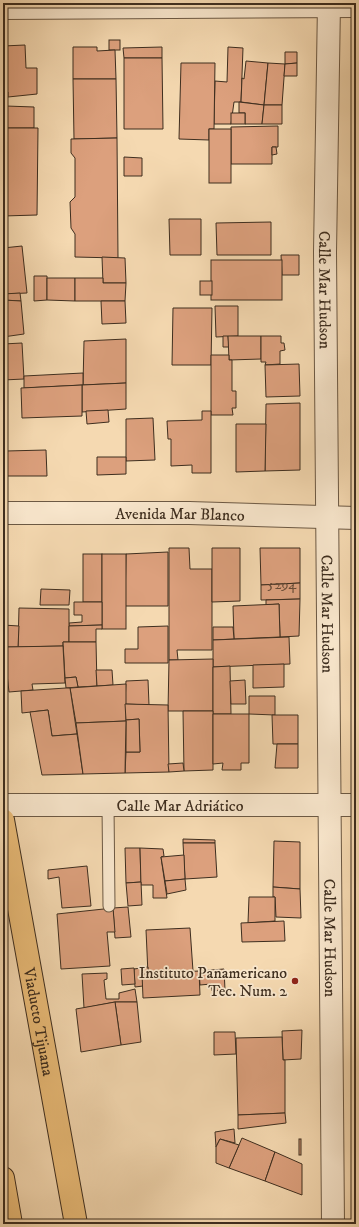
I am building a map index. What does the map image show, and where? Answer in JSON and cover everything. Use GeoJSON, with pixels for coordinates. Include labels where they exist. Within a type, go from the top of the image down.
{"type":"FeatureCollection","features":[{"type":"Feature","properties":{"kind":"highway","name":"Viaducto Tijuana"},"geometry":{"type":"LineString","coordinates":[[3,820],[76,1224]]}},
{"type":"Feature","properties":{"kind":"highway"},"geometry":{"type":"LineString","coordinates":[[3,826],[72,1224]]}},
{"type":"Feature","properties":{"kind":"highway"},"geometry":{"type":"LineString","coordinates":[[3,1178],[11,1224]]}},
{"type":"Feature","properties":{"kind":"street","name":"Calle Mar Hudson"},"geometry":{"type":"LineString","coordinates":[[329,5],[326,252],[333,1224]]}},
{"type":"Feature","properties":{"kind":"street"},"geometry":{"type":"LineString","coordinates":[[3,8],[356,6]]}},
{"type":"Feature","properties":{"kind":"street","name":"Avenida Mar Blanco"},"geometry":{"type":"LineString","coordinates":[[3,513],[190,513],[356,518]]}},
{"type":"Feature","properties":{"kind":"street","name":"Calle Mar Adriático"},"geometry":{"type":"LineString","coordinates":[[3,804],[356,805]]}},
{"type":"Feature","properties":{"kind":"lane"},"geometry":{"type":"LineString","coordinates":[[108,804],[110,906]]}},
{"type":"Feature","properties":{"kind":"building"},"geometry":{"type":"Polygon","coordinates":[[[109,40],[120,40],[120,50],[109,50],[109,40]]]}},
{"type":"Feature","properties":{"kind":"building"},"geometry":{"type":"Polygon","coordinates":[[[25,45],[26,68],[37,68],[37,94],[8,97],[8,92],[3,93],[3,46],[25,45]]]}},
{"type":"Feature","properties":{"kind":"building"},"geometry":{"type":"Polygon","coordinates":[[[73,47],[97,47],[97,51],[115,50],[116,79],[73,79],[73,47]]]}},
{"type":"Feature","properties":{"kind":"building"},"geometry":{"type":"Polygon","coordinates":[[[162,47],[162,58],[124,58],[123,48],[162,47]]]}},
{"type":"Feature","properties":{"kind":"building"},"geometry":{"type":"Polygon","coordinates":[[[228,47],[243,48],[241,102],[234,102],[231,124],[214,124],[215,81],[227,82],[228,47]]]}},
{"type":"Feature","properties":{"kind":"building"},"geometry":{"type":"Polygon","coordinates":[[[285,52],[297,52],[297,63],[285,64],[285,52]]]}},
{"type":"Feature","properties":{"kind":"building"},"geometry":{"type":"Polygon","coordinates":[[[124,58],[162,58],[163,129],[124,129],[124,58]]]}},
{"type":"Feature","properties":{"kind":"building"},"geometry":{"type":"Polygon","coordinates":[[[246,61],[268,63],[264,105],[241,102],[242,78],[244,79],[246,61]]]}},
{"type":"Feature","properties":{"kind":"building"},"geometry":{"type":"Polygon","coordinates":[[[181,63],[215,63],[214,129],[209,129],[209,140],[179,139],[181,63]]]}},
{"type":"Feature","properties":{"kind":"building"},"geometry":{"type":"Polygon","coordinates":[[[268,63],[285,64],[282,105],[264,105],[268,63]]]}},
{"type":"Feature","properties":{"kind":"building"},"geometry":{"type":"Polygon","coordinates":[[[297,63],[297,76],[284,76],[285,64],[297,63]]]}},
{"type":"Feature","properties":{"kind":"building"},"geometry":{"type":"Polygon","coordinates":[[[73,79],[116,79],[117,138],[74,139],[73,79]]]}},
{"type":"Feature","properties":{"kind":"building"},"geometry":{"type":"Polygon","coordinates":[[[239,102],[264,105],[262,124],[245,124],[245,113],[239,113],[239,102]]]}},
{"type":"Feature","properties":{"kind":"building"},"geometry":{"type":"Polygon","coordinates":[[[264,105],[282,105],[282,124],[262,124],[264,105]]]}},
{"type":"Feature","properties":{"kind":"building"},"geometry":{"type":"Polygon","coordinates":[[[6,106],[34,107],[34,128],[4,128],[6,106]]]}},
{"type":"Feature","properties":{"kind":"building"},"geometry":{"type":"Polygon","coordinates":[[[231,113],[245,113],[245,124],[231,124],[231,113]]]}},
{"type":"Feature","properties":{"kind":"building"},"geometry":{"type":"Polygon","coordinates":[[[278,126],[278,147],[272,147],[272,164],[231,164],[231,127],[278,126]]]}},
{"type":"Feature","properties":{"kind":"building"},"geometry":{"type":"Polygon","coordinates":[[[3,128],[38,128],[37,215],[3,216],[3,128]]]}},
{"type":"Feature","properties":{"kind":"building"},"geometry":{"type":"Polygon","coordinates":[[[209,129],[231,129],[231,183],[209,183],[209,129]]]}},
{"type":"Feature","properties":{"kind":"building"},"geometry":{"type":"Polygon","coordinates":[[[117,138],[118,258],[75,257],[75,234],[71,228],[70,202],[75,197],[75,158],[71,153],[71,139],[117,138]]]}},
{"type":"Feature","properties":{"kind":"building"},"geometry":{"type":"Polygon","coordinates":[[[272,147],[276,147],[277,154],[272,155],[272,147]]]}},
{"type":"Feature","properties":{"kind":"building"},"geometry":{"type":"Polygon","coordinates":[[[124,157],[142,158],[142,176],[124,176],[124,157]]]}},
{"type":"Feature","properties":{"kind":"building"},"geometry":{"type":"Polygon","coordinates":[[[169,219],[201,219],[201,255],[170,255],[169,219]]]}},
{"type":"Feature","properties":{"kind":"building"},"geometry":{"type":"Polygon","coordinates":[[[271,222],[271,255],[217,255],[216,223],[271,222]]]}},
{"type":"Feature","properties":{"kind":"building"},"geometry":{"type":"Polygon","coordinates":[[[22,246],[27,293],[3,294],[3,248],[22,246]]]}},
{"type":"Feature","properties":{"kind":"building"},"geometry":{"type":"Polygon","coordinates":[[[281,255],[299,255],[299,275],[282,275],[281,255]]]}},
{"type":"Feature","properties":{"kind":"building"},"geometry":{"type":"Polygon","coordinates":[[[102,257],[125,258],[126,283],[103,283],[102,257]]]}},
{"type":"Feature","properties":{"kind":"building"},"geometry":{"type":"Polygon","coordinates":[[[211,260],[282,260],[282,300],[211,300],[211,260]]]}},
{"type":"Feature","properties":{"kind":"building"},"geometry":{"type":"Polygon","coordinates":[[[34,276],[47,276],[47,300],[34,301],[34,276]]]}},
{"type":"Feature","properties":{"kind":"building"},"geometry":{"type":"Polygon","coordinates":[[[47,278],[75,278],[75,301],[47,300],[47,278]]]}},
{"type":"Feature","properties":{"kind":"building"},"geometry":{"type":"Polygon","coordinates":[[[75,278],[103,278],[103,283],[126,283],[125,301],[75,301],[75,278]]]}},
{"type":"Feature","properties":{"kind":"building"},"geometry":{"type":"Polygon","coordinates":[[[200,281],[212,281],[212,295],[200,295],[200,281]]]}},
{"type":"Feature","properties":{"kind":"building"},"geometry":{"type":"Polygon","coordinates":[[[20,293],[21,301],[3,300],[3,294],[20,293]]]}},
{"type":"Feature","properties":{"kind":"building"},"geometry":{"type":"Polygon","coordinates":[[[3,300],[21,301],[24,334],[3,337],[3,300]]]}},
{"type":"Feature","properties":{"kind":"building"},"geometry":{"type":"Polygon","coordinates":[[[101,301],[125,301],[126,323],[102,324],[101,301]]]}},
{"type":"Feature","properties":{"kind":"building"},"geometry":{"type":"Polygon","coordinates":[[[215,306],[238,306],[238,336],[216,337],[215,306]]]}},
{"type":"Feature","properties":{"kind":"building"},"geometry":{"type":"Polygon","coordinates":[[[173,308],[212,308],[211,365],[172,365],[173,308]]]}},
{"type":"Feature","properties":{"kind":"building"},"geometry":{"type":"Polygon","coordinates":[[[223,336],[228,336],[229,347],[223,347],[223,336]]]}},
{"type":"Feature","properties":{"kind":"building"},"geometry":{"type":"Polygon","coordinates":[[[228,336],[261,336],[261,359],[229,360],[228,336]]]}},
{"type":"Feature","properties":{"kind":"building"},"geometry":{"type":"Polygon","coordinates":[[[261,336],[281,336],[281,343],[284,343],[285,350],[280,351],[280,364],[265,365],[266,362],[261,362],[261,336]]]}},
{"type":"Feature","properties":{"kind":"building"},"geometry":{"type":"Polygon","coordinates":[[[126,339],[126,383],[83,385],[84,341],[126,339]]]}},
{"type":"Feature","properties":{"kind":"building"},"geometry":{"type":"Polygon","coordinates":[[[22,343],[24,379],[3,380],[3,344],[22,343]]]}},
{"type":"Feature","properties":{"kind":"building"},"geometry":{"type":"Polygon","coordinates":[[[211,355],[229,355],[229,360],[232,360],[232,391],[236,391],[236,408],[232,408],[233,415],[211,415],[211,355]]]}},
{"type":"Feature","properties":{"kind":"building"},"geometry":{"type":"Polygon","coordinates":[[[299,364],[300,396],[266,397],[265,365],[299,364]]]}},
{"type":"Feature","properties":{"kind":"building"},"geometry":{"type":"Polygon","coordinates":[[[83,373],[83,385],[24,388],[24,376],[83,373]]]}},
{"type":"Feature","properties":{"kind":"building"},"geometry":{"type":"Polygon","coordinates":[[[126,383],[126,409],[82,412],[82,385],[126,383]]]}},
{"type":"Feature","properties":{"kind":"building"},"geometry":{"type":"Polygon","coordinates":[[[82,385],[82,416],[22,418],[21,388],[82,385]]]}},
{"type":"Feature","properties":{"kind":"building"},"geometry":{"type":"Polygon","coordinates":[[[300,403],[300,470],[265,471],[266,404],[300,403]]]}},
{"type":"Feature","properties":{"kind":"building"},"geometry":{"type":"Polygon","coordinates":[[[108,410],[109,422],[87,424],[86,411],[108,410]]]}},
{"type":"Feature","properties":{"kind":"building"},"geometry":{"type":"Polygon","coordinates":[[[202,411],[211,411],[211,473],[192,473],[192,465],[171,466],[171,439],[168,439],[167,421],[202,420],[202,411]]]}},
{"type":"Feature","properties":{"kind":"building"},"geometry":{"type":"Polygon","coordinates":[[[153,418],[155,460],[126,461],[126,419],[153,418]]]}},
{"type":"Feature","properties":{"kind":"building"},"geometry":{"type":"Polygon","coordinates":[[[236,424],[266,424],[265,471],[236,472],[236,424]]]}},
{"type":"Feature","properties":{"kind":"building"},"geometry":{"type":"Polygon","coordinates":[[[46,450],[47,476],[7,476],[6,451],[46,450]]]}},
{"type":"Feature","properties":{"kind":"building"},"geometry":{"type":"Polygon","coordinates":[[[97,457],[126,457],[126,474],[97,475],[97,457]]]}},
{"type":"Feature","properties":{"kind":"building"},"geometry":{"type":"Polygon","coordinates":[[[169,548],[189,548],[190,569],[212,569],[212,650],[177,650],[178,660],[169,660],[169,548]]]}},
{"type":"Feature","properties":{"kind":"building"},"geometry":{"type":"Polygon","coordinates":[[[212,548],[240,548],[240,601],[212,602],[212,548]]]}},
{"type":"Feature","properties":{"kind":"building"},"geometry":{"type":"Polygon","coordinates":[[[260,548],[300,548],[300,583],[261,585],[260,548]]]}},
{"type":"Feature","properties":{"kind":"building"},"geometry":{"type":"Polygon","coordinates":[[[168,552],[168,606],[125,606],[126,554],[168,552]]]}},
{"type":"Feature","properties":{"kind":"building"},"geometry":{"type":"Polygon","coordinates":[[[83,554],[102,554],[102,602],[83,602],[83,554]]]}},
{"type":"Feature","properties":{"kind":"building"},"geometry":{"type":"Polygon","coordinates":[[[102,554],[126,554],[126,629],[102,629],[102,554]]]}},
{"type":"Feature","properties":{"kind":"building"},"geometry":{"type":"Polygon","coordinates":[[[300,583],[300,599],[261,600],[261,585],[300,583]]]}},
{"type":"Feature","properties":{"kind":"building"},"geometry":{"type":"Polygon","coordinates":[[[41,589],[70,590],[69,605],[40,605],[41,589]]]}},
{"type":"Feature","properties":{"kind":"building"},"geometry":{"type":"Polygon","coordinates":[[[300,599],[299,636],[280,637],[279,604],[266,605],[266,600],[300,599]]]}},
{"type":"Feature","properties":{"kind":"building"},"geometry":{"type":"Polygon","coordinates":[[[74,602],[102,602],[102,625],[69,626],[69,623],[82,622],[82,615],[74,615],[74,602]]]}},
{"type":"Feature","properties":{"kind":"building"},"geometry":{"type":"Polygon","coordinates":[[[279,604],[280,637],[234,639],[233,606],[279,604]]]}},
{"type":"Feature","properties":{"kind":"building"},"geometry":{"type":"Polygon","coordinates":[[[19,608],[69,609],[69,642],[63,642],[63,646],[18,647],[19,608]]]}},
{"type":"Feature","properties":{"kind":"building"},"geometry":{"type":"Polygon","coordinates":[[[3,625],[19,626],[18,647],[4,647],[3,625]]]}},
{"type":"Feature","properties":{"kind":"building"},"geometry":{"type":"Polygon","coordinates":[[[102,625],[102,629],[96,629],[96,642],[69,642],[69,626],[102,625]]]}},
{"type":"Feature","properties":{"kind":"building"},"geometry":{"type":"Polygon","coordinates":[[[168,626],[168,663],[125,663],[125,649],[138,649],[138,627],[168,626]]]}},
{"type":"Feature","properties":{"kind":"building"},"geometry":{"type":"Polygon","coordinates":[[[213,627],[233,627],[234,639],[213,640],[213,627]]]}},
{"type":"Feature","properties":{"kind":"building"},"geometry":{"type":"Polygon","coordinates":[[[289,637],[290,664],[213,667],[213,640],[289,637]]]}},
{"type":"Feature","properties":{"kind":"building"},"geometry":{"type":"Polygon","coordinates":[[[63,642],[96,642],[97,686],[78,687],[76,677],[65,678],[63,642]]]}},
{"type":"Feature","properties":{"kind":"building"},"geometry":{"type":"Polygon","coordinates":[[[63,646],[65,683],[32,684],[33,690],[9,692],[4,647],[63,646]]]}},
{"type":"Feature","properties":{"kind":"building"},"geometry":{"type":"Polygon","coordinates":[[[213,659],[213,711],[168,711],[169,660],[213,659]]]}},
{"type":"Feature","properties":{"kind":"building"},"geometry":{"type":"Polygon","coordinates":[[[284,664],[284,687],[253,688],[253,665],[284,664]]]}},
{"type":"Feature","properties":{"kind":"building"},"geometry":{"type":"Polygon","coordinates":[[[230,666],[231,714],[213,714],[213,667],[230,666]]]}},
{"type":"Feature","properties":{"kind":"building"},"geometry":{"type":"Polygon","coordinates":[[[96,670],[112,670],[113,685],[97,686],[96,670]]]}},
{"type":"Feature","properties":{"kind":"building"},"geometry":{"type":"Polygon","coordinates":[[[76,677],[78,687],[66,688],[65,678],[76,677]]]}},
{"type":"Feature","properties":{"kind":"building"},"geometry":{"type":"Polygon","coordinates":[[[148,680],[149,705],[125,704],[126,681],[148,680]]]}},
{"type":"Feature","properties":{"kind":"building"},"geometry":{"type":"Polygon","coordinates":[[[245,680],[246,704],[231,704],[230,681],[245,680]]]}},
{"type":"Feature","properties":{"kind":"building"},"geometry":{"type":"Polygon","coordinates":[[[126,684],[126,721],[76,723],[70,688],[126,684]]]}},
{"type":"Feature","properties":{"kind":"building"},"geometry":{"type":"Polygon","coordinates":[[[70,688],[77,734],[52,736],[48,710],[22,713],[21,691],[70,688]]]}},
{"type":"Feature","properties":{"kind":"building"},"geometry":{"type":"Polygon","coordinates":[[[249,696],[275,696],[275,715],[249,714],[249,696]]]}},
{"type":"Feature","properties":{"kind":"building"},"geometry":{"type":"Polygon","coordinates":[[[125,704],[168,705],[169,772],[125,773],[126,752],[140,752],[139,719],[126,720],[125,704]]]}},
{"type":"Feature","properties":{"kind":"building"},"geometry":{"type":"Polygon","coordinates":[[[48,710],[52,736],[77,734],[83,774],[42,775],[30,712],[48,710]]]}},
{"type":"Feature","properties":{"kind":"building"},"geometry":{"type":"Polygon","coordinates":[[[183,711],[213,711],[213,770],[184,771],[183,711]]]}},
{"type":"Feature","properties":{"kind":"building"},"geometry":{"type":"Polygon","coordinates":[[[213,714],[249,714],[249,763],[241,763],[241,770],[222,770],[223,763],[213,764],[213,714]]]}},
{"type":"Feature","properties":{"kind":"building"},"geometry":{"type":"Polygon","coordinates":[[[272,715],[298,715],[298,744],[273,744],[272,715]]]}},
{"type":"Feature","properties":{"kind":"building"},"geometry":{"type":"Polygon","coordinates":[[[139,719],[140,752],[126,752],[126,720],[139,719]]]}},
{"type":"Feature","properties":{"kind":"building"},"geometry":{"type":"Polygon","coordinates":[[[126,721],[125,773],[83,774],[76,723],[126,721]]]}},
{"type":"Feature","properties":{"kind":"building"},"geometry":{"type":"Polygon","coordinates":[[[277,744],[298,744],[298,768],[275,768],[277,744]]]}},
{"type":"Feature","properties":{"kind":"building"},"geometry":{"type":"Polygon","coordinates":[[[183,763],[184,771],[169,772],[168,764],[183,763]]]}},
{"type":"Feature","properties":{"kind":"building"},"geometry":{"type":"Polygon","coordinates":[[[183,839],[215,840],[215,843],[183,843],[183,839]]]}},
{"type":"Feature","properties":{"kind":"building"},"geometry":{"type":"Polygon","coordinates":[[[274,841],[300,842],[300,889],[273,887],[274,841]]]}},
{"type":"Feature","properties":{"kind":"building"},"geometry":{"type":"Polygon","coordinates":[[[183,843],[215,843],[217,877],[185,879],[183,843]]]}},
{"type":"Feature","properties":{"kind":"building"},"geometry":{"type":"Polygon","coordinates":[[[125,848],[140,848],[141,882],[126,883],[125,848]]]}},
{"type":"Feature","properties":{"kind":"building"},"geometry":{"type":"Polygon","coordinates":[[[140,848],[163,849],[164,856],[161,857],[167,898],[153,898],[153,885],[141,885],[140,848]]]}},
{"type":"Feature","properties":{"kind":"building"},"geometry":{"type":"Polygon","coordinates":[[[184,855],[185,879],[165,881],[161,857],[184,855]]]}},
{"type":"Feature","properties":{"kind":"building"},"geometry":{"type":"Polygon","coordinates":[[[87,866],[91,906],[62,908],[59,877],[48,879],[48,870],[87,866]]]}},
{"type":"Feature","properties":{"kind":"building"},"geometry":{"type":"Polygon","coordinates":[[[185,879],[186,890],[167,894],[165,881],[185,879]]]}},
{"type":"Feature","properties":{"kind":"building"},"geometry":{"type":"Polygon","coordinates":[[[141,882],[142,905],[128,906],[126,883],[141,882]]]}},
{"type":"Feature","properties":{"kind":"building"},"geometry":{"type":"Polygon","coordinates":[[[273,887],[300,889],[301,918],[276,917],[273,887]]]}},
{"type":"Feature","properties":{"kind":"building"},"geometry":{"type":"Polygon","coordinates":[[[249,897],[275,897],[275,921],[248,923],[249,897]]]}},
{"type":"Feature","properties":{"kind":"building"},"geometry":{"type":"Polygon","coordinates":[[[128,907],[131,937],[115,938],[113,908],[128,907]]]}},
{"type":"Feature","properties":{"kind":"building"},"geometry":{"type":"Polygon","coordinates":[[[113,908],[115,932],[107,932],[110,966],[61,969],[57,914],[113,908]]]}},
{"type":"Feature","properties":{"kind":"building"},"geometry":{"type":"Polygon","coordinates":[[[284,921],[285,941],[242,942],[241,923],[284,921]]]}},
{"type":"Feature","properties":{"kind":"building"},"geometry":{"type":"Polygon","coordinates":[[[190,928],[193,971],[148,974],[146,930],[190,928]]]}},
{"type":"Feature","properties":{"kind":"building"},"geometry":{"type":"Polygon","coordinates":[[[148,967],[148,974],[142,974],[143,986],[135,987],[134,969],[148,967]]]}},
{"type":"Feature","properties":{"kind":"building"},"geometry":{"type":"Polygon","coordinates":[[[134,968],[135,984],[122,985],[121,969],[134,968]]]}},
{"type":"Feature","properties":{"kind":"building"},"geometry":{"type":"Polygon","coordinates":[[[224,969],[225,990],[212,991],[211,984],[200,985],[199,971],[224,969]]]}},
{"type":"Feature","properties":{"kind":"building"},"geometry":{"type":"Polygon","coordinates":[[[199,971],[200,995],[143,998],[142,974],[199,971]]]}},
{"type":"Feature","properties":{"kind":"building"},"geometry":{"type":"Polygon","coordinates":[[[107,973],[107,979],[104,980],[106,999],[119,999],[119,993],[135,989],[137,1002],[115,1002],[84,1008],[82,974],[107,973]]]}},
{"type":"Feature","properties":{"kind":"building"},"geometry":{"type":"Polygon","coordinates":[[[115,1002],[137,1002],[141,1042],[121,1045],[115,1002]]]}},
{"type":"Feature","properties":{"kind":"building"},"geometry":{"type":"Polygon","coordinates":[[[115,1002],[121,1045],[81,1052],[76,1009],[115,1002]]]}},
{"type":"Feature","properties":{"kind":"building"},"geometry":{"type":"Polygon","coordinates":[[[302,1030],[301,1059],[283,1060],[282,1031],[302,1030]]]}},
{"type":"Feature","properties":{"kind":"building"},"geometry":{"type":"Polygon","coordinates":[[[214,1032],[235,1032],[236,1054],[214,1055],[214,1032]]]}},
{"type":"Feature","properties":{"kind":"building"},"geometry":{"type":"Polygon","coordinates":[[[282,1037],[283,1060],[285,1060],[285,1113],[238,1115],[236,1038],[282,1037]]]}},
{"type":"Feature","properties":{"kind":"building"},"geometry":{"type":"Polygon","coordinates":[[[285,1113],[286,1123],[238,1129],[238,1115],[285,1113]]]}},
{"type":"Feature","properties":{"kind":"building"},"geometry":{"type":"Polygon","coordinates":[[[234,1129],[235,1143],[220,1139],[216,1147],[215,1132],[234,1129]]]}},
{"type":"Feature","properties":{"kind":"building"},"geometry":{"type":"Polygon","coordinates":[[[242,1138],[275,1152],[265,1181],[229,1168],[242,1138]]]}},
{"type":"Feature","properties":{"kind":"building"},"geometry":{"type":"Polygon","coordinates":[[[220,1139],[239,1145],[229,1168],[216,1163],[216,1147],[220,1139]]]}},
{"type":"Feature","properties":{"kind":"building"},"geometry":{"type":"Polygon","coordinates":[[[299,1139],[301,1139],[301,1155],[299,1155],[299,1139]]]}},
{"type":"Feature","properties":{"kind":"building"},"geometry":{"type":"Polygon","coordinates":[[[275,1152],[302,1164],[302,1195],[265,1181],[275,1152]]]}},
{"type":"Feature","properties":{"kind":"place","name":"Instituto Panamericano Tec. Num. 2"},"geometry":{"type":"Point","coordinates":[295,981]}}]}
